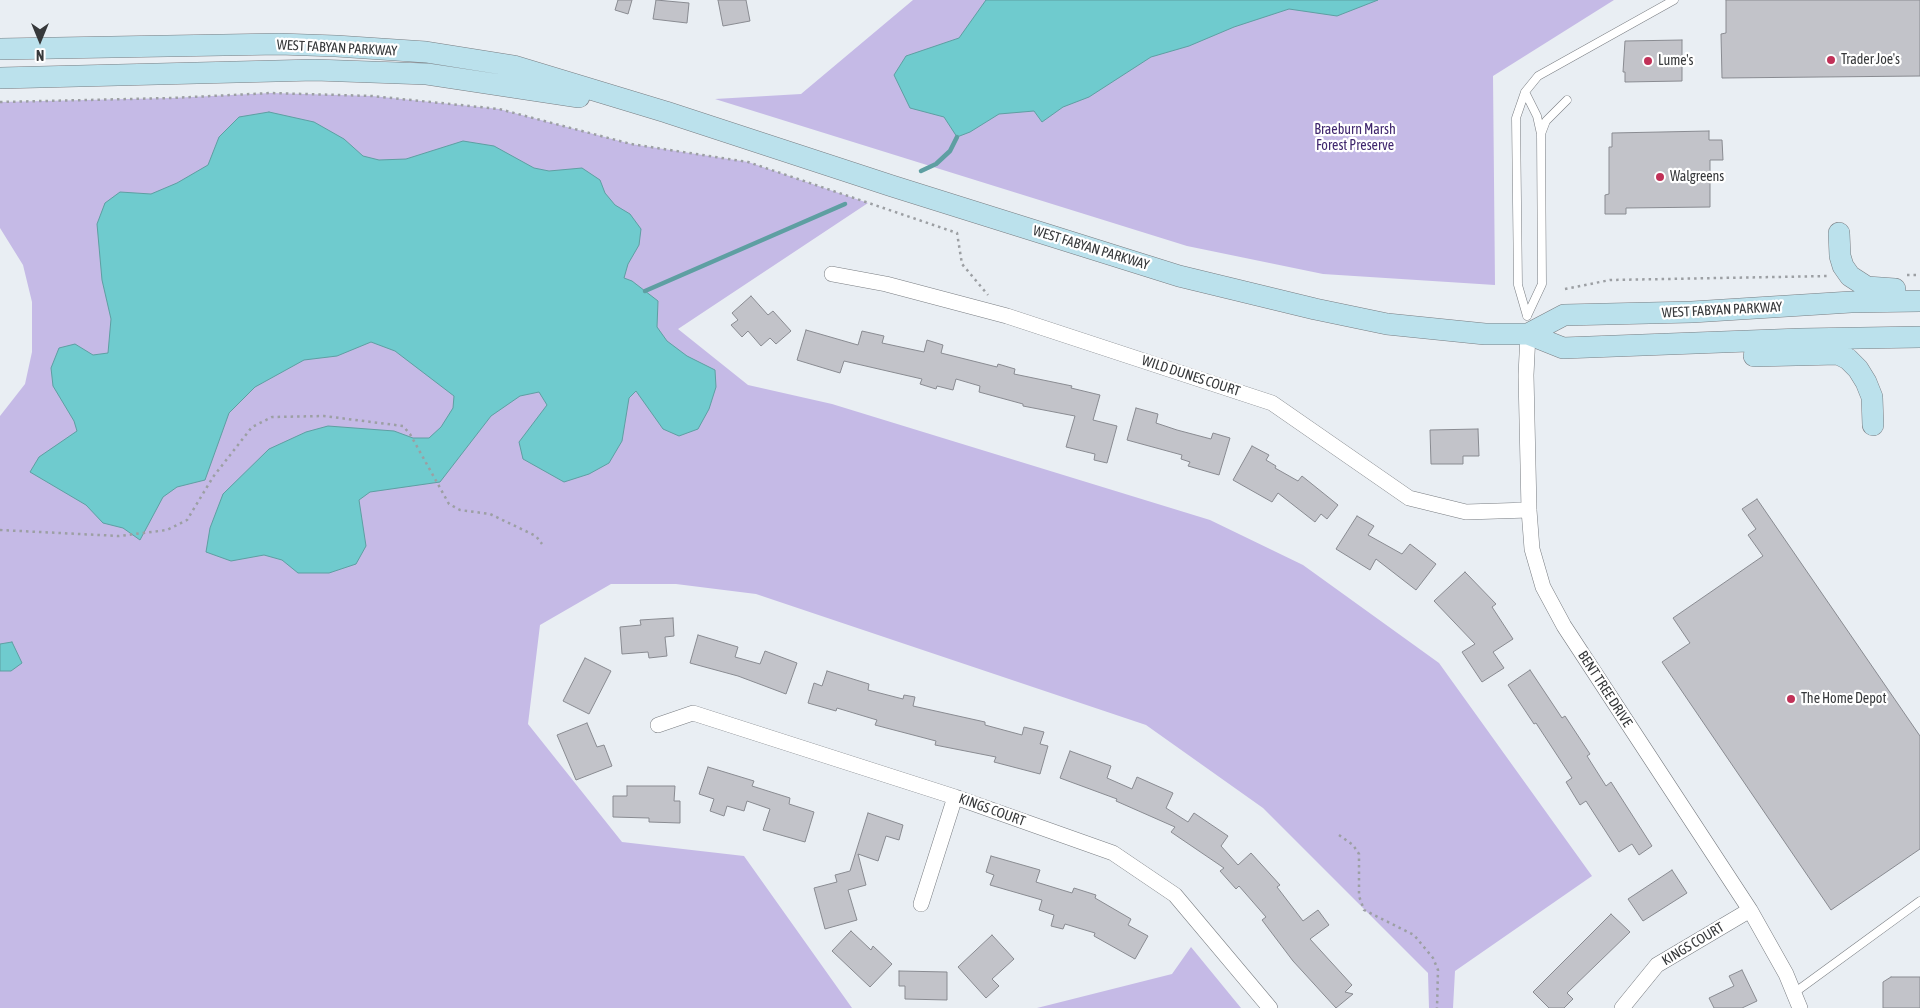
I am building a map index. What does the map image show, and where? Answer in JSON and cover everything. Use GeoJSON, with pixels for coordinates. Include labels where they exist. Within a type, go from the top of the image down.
{"type":"FeatureCollection","features":[{"type":"Feature","properties":{"kind":"main road","name":"WEST FABYAN PARKWAY"},"geometry":{"type":"LineString","coordinates":[[0,49],[279,44],[426,52],[514,66],[666,112],[892,186],[1179,276],[1315,309],[1387,324],[1484,334],[1528,334],[1563,348],[1635,347],[1801,339],[1920,338]]}},
{"type":"Feature","properties":{"kind":"main road","name":"WEST FABYAN PARKWAY"},"geometry":{"type":"LineString","coordinates":[[0,78],[315,70],[427,74],[666,112]]}},
{"type":"Feature","properties":{"kind":"main road"},"geometry":{"type":"LineString","coordinates":[[1839,233],[1840,256],[1843,266],[1850,276],[1867,287],[1879,289],[1920,288]]}},
{"type":"Feature","properties":{"kind":"main road","name":"WEST FABYAN PARKWAY"},"geometry":{"type":"LineString","coordinates":[[1528,334],[1564,315],[1692,312],[1852,302],[1920,301]]}},
{"type":"Feature","properties":{"kind":"main road"},"geometry":{"type":"LineString","coordinates":[[1635,347],[1690,357],[1838,354],[1858,369],[1866,382],[1872,397],[1873,425]]}},
{"type":"Feature","properties":{"kind":"street","name":"WILD DUNES COURT"},"geometry":{"type":"LineString","coordinates":[[832,274],[886,284],[1007,316],[1272,403],[1409,498],[1466,512],[1530,510]]}},
{"type":"Feature","properties":{"kind":"street","name":"BENT TREE DRIVE"},"geometry":{"type":"LineString","coordinates":[[1528,334],[1526,375],[1532,549],[1543,587],[1564,626],[1750,910],[1786,974],[1800,1008]]}},
{"type":"Feature","properties":{"kind":"street","name":"KINGS COURT"},"geometry":{"type":"LineString","coordinates":[[658,724],[693,713],[955,797],[1113,853],[1175,895],[1270,1008]]}},
{"type":"Feature","properties":{"kind":"street"},"geometry":{"type":"LineString","coordinates":[[921,904],[955,797]]}},
{"type":"Feature","properties":{"kind":"street","name":"KINGS COURT"},"geometry":{"type":"LineString","coordinates":[[1622,1008],[1657,964],[1750,910]]}},
{"type":"Feature","properties":{"kind":"lane"},"geometry":{"type":"LineString","coordinates":[[1525,92],[1537,116],[1541,134],[1542,284],[1526,316],[1518,285],[1516,118],[1525,92],[1538,76],[1674,0]]}},
{"type":"Feature","properties":{"kind":"lane"},"geometry":{"type":"LineString","coordinates":[[1541,134],[1546,120],[1567,100]]}},
{"type":"Feature","properties":{"kind":"lane"},"geometry":{"type":"LineString","coordinates":[[1794,993],[1920,901]]}},
{"type":"Feature","properties":{"kind":"path"},"geometry":{"type":"LineString","coordinates":[[0,102],[172,98],[271,93],[372,96],[499,109],[632,144],[748,162],[957,233],[962,264],[1007,316]]}},
{"type":"Feature","properties":{"kind":"path"},"geometry":{"type":"LineString","coordinates":[[1902,275],[1920,275]]}},
{"type":"Feature","properties":{"kind":"path"},"geometry":{"type":"LineString","coordinates":[[1564,289],[1610,280],[1850,276]]}},
{"type":"Feature","properties":{"kind":"path"},"geometry":{"type":"LineString","coordinates":[[0,530],[119,536],[168,530],[186,520],[213,477],[252,427],[263,420],[272,418],[324,416],[398,424],[410,434],[449,504],[460,510],[490,514],[536,536],[542,544]]}},
{"type":"Feature","properties":{"kind":"path"},"geometry":{"type":"LineString","coordinates":[[1339,835],[1353,845],[1358,854],[1359,896],[1364,910],[1414,935],[1432,958],[1438,970],[1437,1008]]}},
{"type":"Feature","properties":{"kind":"green space","name":"Braeburn Marsh Forest Preserve"},"geometry":{"type":"Polygon","coordinates":[[[913,0],[1614,0],[1493,76],[1495,285],[1323,274],[1187,246],[715,99],[801,94],[913,0]]]}},
{"type":"Feature","properties":{"kind":"green space"},"geometry":{"type":"Polygon","coordinates":[[[271,93],[372,96],[499,109],[631,144],[748,162],[868,203],[678,329],[748,385],[832,404],[1210,520],[1303,565],[1439,663],[1592,876],[1455,971],[1453,1008],[1429,1008],[1428,973],[1263,808],[1146,725],[756,594],[676,584],[611,584],[540,625],[528,724],[622,842],[744,856],[852,1008],[0,1008],[0,416],[25,384],[32,352],[32,302],[23,265],[0,228],[0,102],[172,98],[271,93]]]}},
{"type":"Feature","properties":{"kind":"green space"},"geometry":{"type":"Polygon","coordinates":[[[1191,947],[1241,1008],[1037,1008],[1172,974],[1191,947]]]}},
{"type":"Feature","properties":{"kind":"water"},"geometry":{"type":"Polygon","coordinates":[[[986,0],[1378,0],[1337,16],[1289,9],[1234,27],[1189,46],[1151,57],[1089,97],[1063,107],[1042,122],[1034,111],[999,114],[970,132],[957,137],[944,117],[910,108],[894,75],[906,56],[959,38],[986,0]]]}},
{"type":"Feature","properties":{"kind":"water"},"geometry":{"type":"Polygon","coordinates":[[[269,112],[314,122],[344,139],[363,156],[379,160],[406,159],[463,141],[494,146],[534,168],[549,171],[582,168],[600,180],[605,193],[615,205],[630,214],[641,229],[639,245],[628,264],[624,278],[632,281],[658,301],[657,327],[667,341],[687,356],[715,370],[716,387],[709,409],[698,429],[679,436],[663,429],[636,391],[629,398],[622,441],[609,463],[589,474],[564,482],[523,459],[519,442],[547,405],[539,392],[520,396],[491,416],[440,482],[370,492],[359,500],[366,546],[356,564],[329,573],[298,573],[282,560],[264,555],[231,561],[206,552],[210,528],[223,494],[269,449],[306,432],[328,426],[394,431],[413,438],[429,438],[441,427],[453,408],[454,396],[395,351],[371,342],[337,356],[304,360],[255,387],[229,413],[205,480],[177,487],[163,497],[140,540],[123,528],[103,523],[86,505],[30,472],[39,457],[77,431],[74,421],[53,386],[51,368],[59,348],[75,344],[93,355],[108,353],[111,319],[102,280],[97,224],[105,203],[120,192],[151,194],[177,183],[208,165],[219,137],[239,117],[269,112]]]}},
{"type":"Feature","properties":{"kind":"water"},"geometry":{"type":"Polygon","coordinates":[[[12,642],[22,663],[11,671],[0,671],[0,644],[12,642]]]}},
{"type":"Feature","properties":{"kind":"building"},"geometry":{"type":"Polygon","coordinates":[[[618,0],[632,0],[628,14],[615,10],[618,0]]]}},
{"type":"Feature","properties":{"kind":"building"},"geometry":{"type":"Polygon","coordinates":[[[656,0],[689,3],[687,23],[653,19],[656,0]]]}},
{"type":"Feature","properties":{"kind":"building"},"geometry":{"type":"Polygon","coordinates":[[[718,0],[746,0],[750,21],[723,26],[718,0]]]}},
{"type":"Feature","properties":{"kind":"building"},"geometry":{"type":"Polygon","coordinates":[[[1726,0],[1920,0],[1920,76],[1722,78],[1721,34],[1726,33],[1726,0]]]}},
{"type":"Feature","properties":{"kind":"building"},"geometry":{"type":"Polygon","coordinates":[[[1682,40],[1682,81],[1625,82],[1625,72],[1623,72],[1625,41],[1682,40]]]}},
{"type":"Feature","properties":{"kind":"building","name":"Walgreens"},"geometry":{"type":"Polygon","coordinates":[[[1709,131],[1709,140],[1722,140],[1723,160],[1710,160],[1710,207],[1626,208],[1626,214],[1605,214],[1605,195],[1609,194],[1609,147],[1612,147],[1612,133],[1709,131]]]}},
{"type":"Feature","properties":{"kind":"building"},"geometry":{"type":"Polygon","coordinates":[[[751,296],[768,315],[773,311],[791,331],[776,344],[770,338],[761,346],[748,331],[742,337],[731,325],[738,320],[732,313],[751,296]]]}},
{"type":"Feature","properties":{"kind":"building"},"geometry":{"type":"Polygon","coordinates":[[[806,330],[858,345],[862,331],[884,336],[882,343],[924,352],[927,340],[943,345],[941,353],[997,367],[998,364],[1015,369],[1014,374],[1072,386],[1071,388],[1100,395],[1093,420],[1117,426],[1107,463],[1094,460],[1095,454],[1066,447],[1075,416],[1023,406],[1023,404],[979,392],[980,386],[956,379],[953,390],[937,386],[936,389],[920,384],[922,379],[844,361],[840,373],[797,360],[806,330]]]}},
{"type":"Feature","properties":{"kind":"building"},"geometry":{"type":"Polygon","coordinates":[[[1136,408],[1158,414],[1156,423],[1177,430],[1211,439],[1213,433],[1230,438],[1219,475],[1188,466],[1190,462],[1181,459],[1182,455],[1127,440],[1136,408]]]}},
{"type":"Feature","properties":{"kind":"building"},"geometry":{"type":"Polygon","coordinates":[[[1478,429],[1479,456],[1463,456],[1463,464],[1431,464],[1430,430],[1478,429]]]}},
{"type":"Feature","properties":{"kind":"building"},"geometry":{"type":"Polygon","coordinates":[[[1252,446],[1269,455],[1266,460],[1276,466],[1275,468],[1298,481],[1302,476],[1338,505],[1327,519],[1321,514],[1315,522],[1278,493],[1272,502],[1233,480],[1252,446]]]}},
{"type":"Feature","properties":{"kind":"building","name":"The Home Depot"},"geometry":{"type":"Polygon","coordinates":[[[1757,499],[1920,736],[1920,849],[1831,910],[1662,662],[1690,643],[1673,618],[1763,556],[1748,535],[1756,529],[1742,509],[1757,499]]]}},
{"type":"Feature","properties":{"kind":"building"},"geometry":{"type":"Polygon","coordinates":[[[1357,516],[1374,526],[1368,535],[1402,554],[1410,544],[1436,564],[1416,590],[1376,559],[1370,570],[1336,549],[1357,516]]]}},
{"type":"Feature","properties":{"kind":"building"},"geometry":{"type":"Polygon","coordinates":[[[1465,572],[1496,604],[1492,607],[1513,639],[1493,652],[1504,668],[1482,682],[1462,652],[1475,644],[1434,601],[1465,572]]]}},
{"type":"Feature","properties":{"kind":"building"},"geometry":{"type":"Polygon","coordinates":[[[673,618],[674,636],[665,637],[667,656],[649,658],[648,652],[622,654],[620,627],[641,625],[640,620],[673,618]]]}},
{"type":"Feature","properties":{"kind":"building"},"geometry":{"type":"Polygon","coordinates":[[[698,635],[738,647],[735,657],[760,664],[765,651],[797,663],[786,694],[738,676],[690,663],[698,635]]]}},
{"type":"Feature","properties":{"kind":"building"},"geometry":{"type":"Polygon","coordinates":[[[585,658],[611,671],[589,714],[563,701],[585,658]]]}},
{"type":"Feature","properties":{"kind":"building"},"geometry":{"type":"Polygon","coordinates":[[[1530,670],[1562,718],[1565,716],[1590,754],[1587,756],[1606,786],[1611,782],[1652,846],[1639,855],[1632,844],[1619,852],[1586,801],[1580,805],[1566,782],[1572,778],[1536,723],[1534,724],[1508,685],[1530,670]]]}},
{"type":"Feature","properties":{"kind":"building"},"geometry":{"type":"Polygon","coordinates":[[[827,671],[869,684],[868,690],[903,699],[904,695],[915,697],[913,706],[985,722],[985,725],[1022,735],[1024,727],[1044,732],[1040,744],[1048,746],[1040,774],[994,762],[996,757],[935,745],[936,741],[875,725],[877,720],[837,708],[836,711],[808,703],[814,683],[822,686],[827,671]]]}},
{"type":"Feature","properties":{"kind":"building"},"geometry":{"type":"Polygon","coordinates":[[[587,723],[597,747],[604,745],[612,766],[576,780],[557,735],[587,723]]]}},
{"type":"Feature","properties":{"kind":"building"},"geometry":{"type":"Polygon","coordinates":[[[1070,751],[1111,766],[1107,778],[1132,789],[1137,777],[1173,793],[1166,808],[1188,822],[1194,813],[1228,836],[1221,846],[1238,865],[1251,853],[1280,885],[1277,887],[1303,921],[1318,910],[1329,925],[1310,939],[1352,985],[1345,992],[1353,994],[1336,1008],[1293,961],[1262,920],[1266,917],[1239,886],[1236,889],[1220,871],[1224,868],[1171,832],[1175,827],[1116,801],[1117,799],[1060,778],[1070,751]]]}},
{"type":"Feature","properties":{"kind":"building"},"geometry":{"type":"Polygon","coordinates":[[[708,767],[754,781],[752,786],[790,798],[789,804],[814,812],[805,842],[763,830],[770,809],[747,801],[744,811],[727,806],[724,816],[710,811],[714,799],[699,794],[708,767]]]}},
{"type":"Feature","properties":{"kind":"building"},"geometry":{"type":"Polygon","coordinates":[[[627,786],[675,786],[674,801],[680,801],[680,823],[649,822],[649,818],[613,817],[613,796],[627,796],[627,786]]]}},
{"type":"Feature","properties":{"kind":"building"},"geometry":{"type":"Polygon","coordinates":[[[868,813],[903,825],[899,840],[886,836],[878,861],[858,854],[866,885],[848,890],[857,920],[825,929],[814,888],[837,882],[835,875],[850,871],[868,813]]]}},
{"type":"Feature","properties":{"kind":"building"},"geometry":{"type":"Polygon","coordinates":[[[991,856],[1040,870],[1036,882],[1072,893],[1074,888],[1096,895],[1095,898],[1131,919],[1128,925],[1148,936],[1135,959],[1094,936],[1095,933],[1065,924],[1063,929],[1051,926],[1054,915],[1039,910],[1042,900],[990,885],[994,875],[986,872],[991,856]]]}},
{"type":"Feature","properties":{"kind":"building"},"geometry":{"type":"Polygon","coordinates":[[[1672,870],[1687,893],[1643,921],[1628,899],[1672,870]]]}},
{"type":"Feature","properties":{"kind":"building"},"geometry":{"type":"Polygon","coordinates":[[[1611,914],[1630,932],[1567,993],[1573,999],[1564,1008],[1549,1008],[1533,992],[1611,914]]]}},
{"type":"Feature","properties":{"kind":"building"},"geometry":{"type":"Polygon","coordinates":[[[851,931],[871,950],[873,946],[892,964],[870,987],[832,951],[851,931]]]}},
{"type":"Feature","properties":{"kind":"building"},"geometry":{"type":"Polygon","coordinates":[[[992,935],[1014,959],[992,979],[999,986],[986,998],[958,967],[992,935]]]}},
{"type":"Feature","properties":{"kind":"building"},"geometry":{"type":"Polygon","coordinates":[[[1742,970],[1757,1001],[1742,1008],[1714,1008],[1709,998],[1734,986],[1729,976],[1742,970]]]}},
{"type":"Feature","properties":{"kind":"building"},"geometry":{"type":"Polygon","coordinates":[[[899,971],[947,972],[947,1000],[905,999],[905,986],[899,986],[899,971]]]}},
{"type":"Feature","properties":{"kind":"building"},"geometry":{"type":"Polygon","coordinates":[[[1891,977],[1920,977],[1920,1008],[1883,1008],[1883,982],[1891,977]]]}},
{"type":"Feature","properties":{"kind":"waterway"},"geometry":{"type":"LineString","coordinates":[[921,171],[936,164],[950,151],[957,137]]}},
{"type":"Feature","properties":{"kind":"waterway"},"geometry":{"type":"LineString","coordinates":[[645,291],[845,204]]}},
{"type":"Feature","properties":{"kind":"place","name":"Trader Joe's"},"geometry":{"type":"Point","coordinates":[1831,60]}},
{"type":"Feature","properties":{"kind":"place","name":"Lume's"},"geometry":{"type":"Point","coordinates":[1648,61]}},
{"type":"Feature","properties":{"kind":"place","name":"Walgreens"},"geometry":{"type":"Point","coordinates":[1660,177]}},
{"type":"Feature","properties":{"kind":"place","name":"The Home Depot"},"geometry":{"type":"Point","coordinates":[1791,699]}}]}
